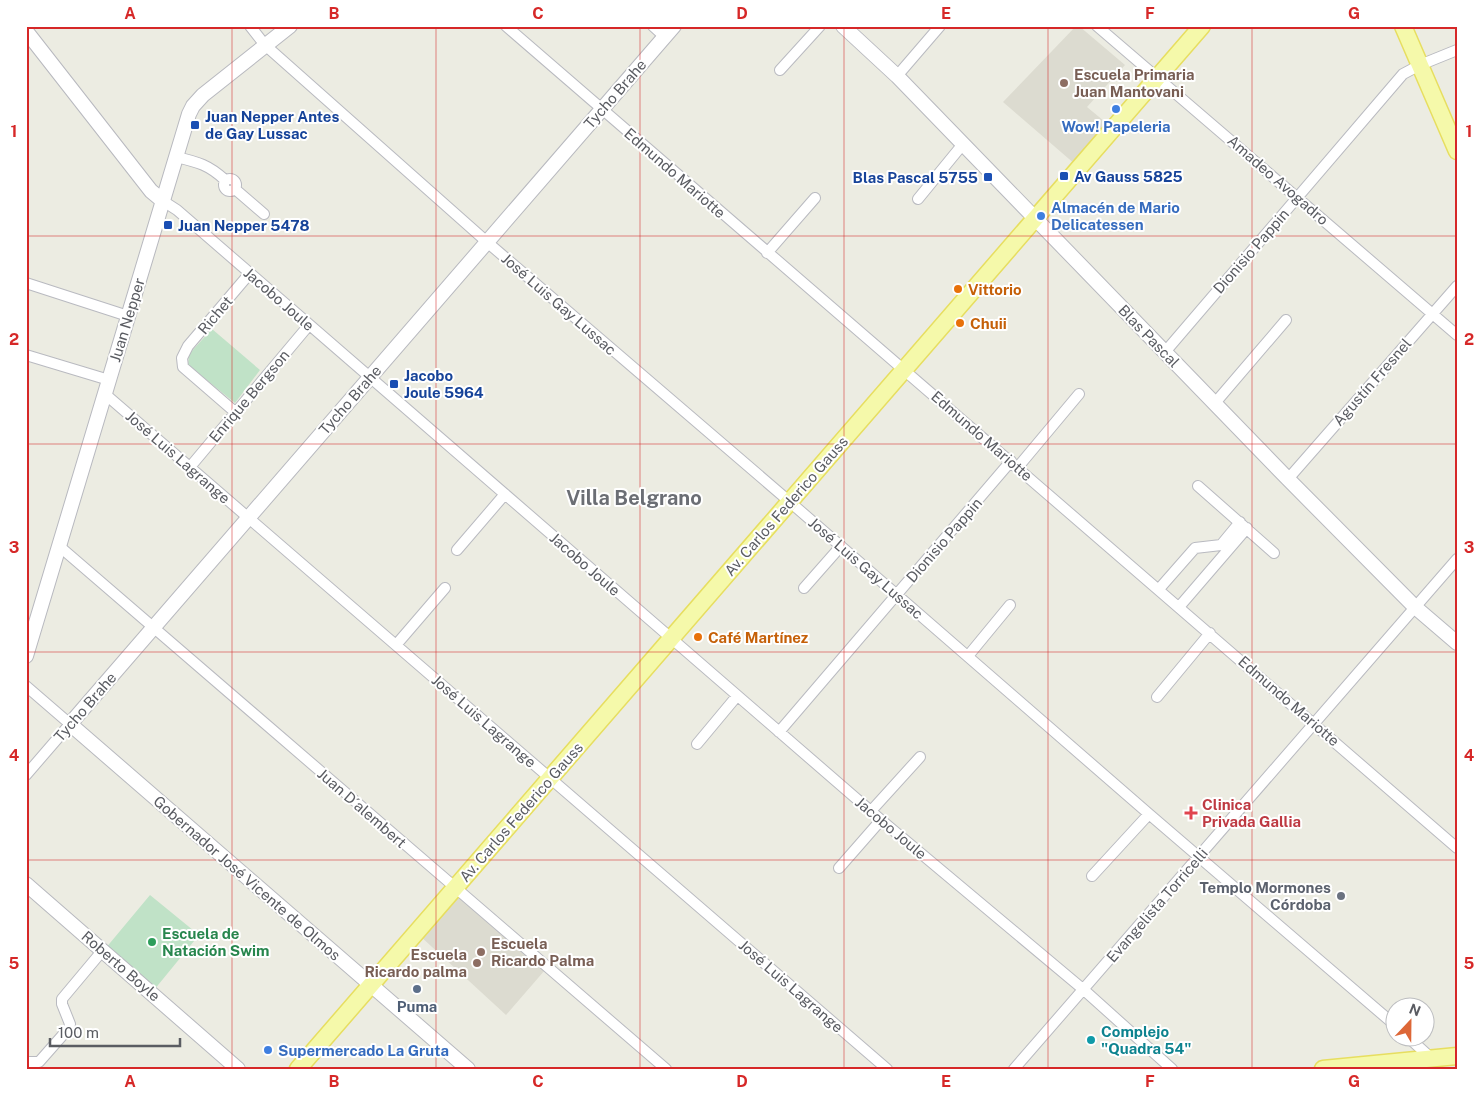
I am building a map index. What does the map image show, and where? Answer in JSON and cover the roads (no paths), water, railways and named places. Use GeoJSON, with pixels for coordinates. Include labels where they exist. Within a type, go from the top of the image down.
{"type":"FeatureCollection","features":[{"type":"Feature","properties":{"kind":"main road","name":"Juan Nepper"},"geometry":{"type":"LineString","coordinates":[[26,656],[189,114],[198,100],[290,26]]}},
{"type":"Feature","properties":{"kind":"main road","name":"Blas Pascal"},"geometry":{"type":"LineString","coordinates":[[843,26],[897,76],[1164,352],[1415,607],[1457,643]]}},
{"type":"Feature","properties":{"kind":"main road","name":"Av. Carlos Federico Gauss"},"geometry":{"type":"LineString","coordinates":[[298,1069],[1202,26]]}},
{"type":"Feature","properties":{"kind":"main road"},"geometry":{"type":"LineString","coordinates":[[1403,26],[1457,129]]}},
{"type":"Feature","properties":{"kind":"main road"},"geometry":{"type":"LineString","coordinates":[[1414,26],[1424,63],[1457,151]]}},
{"type":"Feature","properties":{"kind":"main road","name":"Jacobo Joule"},"geometry":{"type":"LineString","coordinates":[[26,31],[151,191],[163,201]]}},
{"type":"Feature","properties":{"kind":"main road","name":"Tycho Brahe"},"geometry":{"type":"LineString","coordinates":[[70,724],[669,31]]}},
{"type":"Feature","properties":{"kind":"main road","name":"Gobernador José Vicente de Olmos"},"geometry":{"type":"LineString","coordinates":[[70,724],[468,1069]]}},
{"type":"Feature","properties":{"kind":"main road","name":"Roberto Boyle"},"geometry":{"type":"LineString","coordinates":[[26,884],[238,1069]]}},
{"type":"Feature","properties":{"kind":"main road"},"geometry":{"type":"LineString","coordinates":[[1323,1069],[1457,1056]]}},
{"type":"Feature","properties":{"kind":"street","name":"José Luis Gay Lussac"},"geometry":{"type":"LineString","coordinates":[[250,26],[265,45],[487,242],[1386,1017]]}},
{"type":"Feature","properties":{"kind":"street","name":"Edmundo Mariotte"},"geometry":{"type":"LineString","coordinates":[[506,26],[1457,848]]}},
{"type":"Feature","properties":{"kind":"street"},"geometry":{"type":"LineString","coordinates":[[652,26],[669,31]]}},
{"type":"Feature","properties":{"kind":"street"},"geometry":{"type":"LineString","coordinates":[[780,70],[820,26]]}},
{"type":"Feature","properties":{"kind":"street"},"geometry":{"type":"LineString","coordinates":[[897,76],[940,26]]}},
{"type":"Feature","properties":{"kind":"street","name":"Amadeo Avogadro"},"geometry":{"type":"LineString","coordinates":[[1098,26],[1457,335]]}},
{"type":"Feature","properties":{"kind":"street","name":"Dionisio Pappin"},"geometry":{"type":"LineString","coordinates":[[1164,352],[1403,74],[1424,63],[1457,50]]}},
{"type":"Feature","properties":{"kind":"street"},"geometry":{"type":"LineString","coordinates":[[918,199],[963,144]]}},
{"type":"Feature","properties":{"kind":"street"},"geometry":{"type":"LineString","coordinates":[[176,157],[205,165],[226,180],[224,183],[225,188],[230,191],[235,189],[264,214]]}},
{"type":"Feature","properties":{"kind":"street"},"geometry":{"type":"LineString","coordinates":[[767,253],[815,198]]}},
{"type":"Feature","properties":{"kind":"street","name":"Jacobo Joule"},"geometry":{"type":"LineString","coordinates":[[163,201],[177,210],[881,820],[1084,990],[1172,1069]]}},
{"type":"Feature","properties":{"kind":"street","name":"Richet"},"geometry":{"type":"LineString","coordinates":[[235,412],[183,367],[182,358],[188,346],[250,274]]}},
{"type":"Feature","properties":{"kind":"street"},"geometry":{"type":"LineString","coordinates":[[26,283],[128,316]]}},
{"type":"Feature","properties":{"kind":"street","name":"Agustín Fresnel"},"geometry":{"type":"LineString","coordinates":[[1288,479],[1457,286]]}},
{"type":"Feature","properties":{"kind":"street"},"geometry":{"type":"LineString","coordinates":[[1215,403],[1286,320]]}},
{"type":"Feature","properties":{"kind":"street","name":"Enrique Bergson"},"geometry":{"type":"LineString","coordinates":[[190,467],[309,325]]}},
{"type":"Feature","properties":{"kind":"street"},"geometry":{"type":"LineString","coordinates":[[26,355],[109,380]]}},
{"type":"Feature","properties":{"kind":"street","name":"José Luis Lagrange"},"geometry":{"type":"LineString","coordinates":[[105,394],[887,1069]]}},
{"type":"Feature","properties":{"kind":"street","name":"Dionisio Pappin"},"geometry":{"type":"LineString","coordinates":[[780,732],[897,595],[1079,394]]}},
{"type":"Feature","properties":{"kind":"street"},"geometry":{"type":"LineString","coordinates":[[1198,486],[1274,553]]}},
{"type":"Feature","properties":{"kind":"street"},"geometry":{"type":"LineString","coordinates":[[457,550],[505,494]]}},
{"type":"Feature","properties":{"kind":"street"},"geometry":{"type":"LineString","coordinates":[[1180,607],[1244,525]]}},
{"type":"Feature","properties":{"kind":"street","name":"Juan D´alembert"},"geometry":{"type":"LineString","coordinates":[[59,546],[666,1069]]}},
{"type":"Feature","properties":{"kind":"street"},"geometry":{"type":"LineString","coordinates":[[804,588],[841,546]]}},
{"type":"Feature","properties":{"kind":"street"},"geometry":{"type":"LineString","coordinates":[[1159,589],[1194,548],[1225,548]]}},
{"type":"Feature","properties":{"kind":"street","name":"Evangelista Torricelli"},"geometry":{"type":"LineString","coordinates":[[1014,1069],[1457,559]]}},
{"type":"Feature","properties":{"kind":"street"},"geometry":{"type":"LineString","coordinates":[[396,645],[445,588]]}},
{"type":"Feature","properties":{"kind":"street"},"geometry":{"type":"LineString","coordinates":[[968,656],[1010,605]]}},
{"type":"Feature","properties":{"kind":"street"},"geometry":{"type":"LineString","coordinates":[[1157,697],[1210,633]]}},
{"type":"Feature","properties":{"kind":"street","name":"Gobernador José Vicente de Olmos"},"geometry":{"type":"LineString","coordinates":[[26,686],[70,724]]}},
{"type":"Feature","properties":{"kind":"street"},"geometry":{"type":"LineString","coordinates":[[697,744],[737,696]]}},
{"type":"Feature","properties":{"kind":"street","name":"Tycho Brahe"},"geometry":{"type":"LineString","coordinates":[[26,775],[70,724]]}},
{"type":"Feature","properties":{"kind":"street"},"geometry":{"type":"LineString","coordinates":[[871,811],[920,757]]}},
{"type":"Feature","properties":{"kind":"street"},"geometry":{"type":"LineString","coordinates":[[1092,876],[1148,814]]}},
{"type":"Feature","properties":{"kind":"street"},"geometry":{"type":"LineString","coordinates":[[839,868],[881,820]]}},
{"type":"Feature","properties":{"kind":"street"},"geometry":{"type":"LineString","coordinates":[[26,1062],[39,1062],[69,1028],[70,1024],[62,1004],[62,999],[103,950]]}},
{"type":"Feature","properties":{"kind":"street"},"geometry":{"type":"LineString","coordinates":[[1420,1048],[1431,1058]]}},
{"type":"Feature","properties":{"kind":"place","name":"Escuela Primaria Juan Mantovani"},"geometry":{"type":"Point","coordinates":[1064,83]}},
{"type":"Feature","properties":{"kind":"place","name":"Wow! Papeleria"},"geometry":{"type":"Point","coordinates":[1116,109]}},
{"type":"Feature","properties":{"kind":"place","name":"Juan Nepper Antes de Gay Lussac"},"geometry":{"type":"Point","coordinates":[195,125]}},
{"type":"Feature","properties":{"kind":"place","name":"Av Gauss 5825"},"geometry":{"type":"Point","coordinates":[1064,176]}},
{"type":"Feature","properties":{"kind":"place","name":"Blas Pascal 5755"},"geometry":{"type":"Point","coordinates":[988,177]}},
{"type":"Feature","properties":{"kind":"place","name":"Almacén de Mario Delicatessen"},"geometry":{"type":"Point","coordinates":[1041,216]}},
{"type":"Feature","properties":{"kind":"place","name":"Juan Nepper 5478"},"geometry":{"type":"Point","coordinates":[168,225]}},
{"type":"Feature","properties":{"kind":"place","name":"Vittorio"},"geometry":{"type":"Point","coordinates":[958,289]}},
{"type":"Feature","properties":{"kind":"place","name":"Chuii"},"geometry":{"type":"Point","coordinates":[960,323]}},
{"type":"Feature","properties":{"kind":"place","name":"Jacobo Joule 5964"},"geometry":{"type":"Point","coordinates":[394,384]}},
{"type":"Feature","properties":{"kind":"place","name":"Café Martínez"},"geometry":{"type":"Point","coordinates":[698,637]}},
{"type":"Feature","properties":{"kind":"place","name":"Clinica Privada Gallia"},"geometry":{"type":"Point","coordinates":[1191,813]}},
{"type":"Feature","properties":{"kind":"place","name":"Templo Mormones Córdoba"},"geometry":{"type":"Point","coordinates":[1341,896]}},
{"type":"Feature","properties":{"kind":"place","name":"Escuela de Natación Swim"},"geometry":{"type":"Point","coordinates":[152,942]}},
{"type":"Feature","properties":{"kind":"place","name":"Escuela Ricardo Palma"},"geometry":{"type":"Point","coordinates":[481,952]}},
{"type":"Feature","properties":{"kind":"place","name":"Escuela Ricardo palma"},"geometry":{"type":"Point","coordinates":[477,963]}},
{"type":"Feature","properties":{"kind":"place","name":"Puma"},"geometry":{"type":"Point","coordinates":[417,989]}},
{"type":"Feature","properties":{"kind":"place","name":"Complejo \"Quadra 54\""},"geometry":{"type":"Point","coordinates":[1091,1040]}},
{"type":"Feature","properties":{"kind":"place","name":"Supermercado La Gruta"},"geometry":{"type":"Point","coordinates":[268,1050]}},
{"type":"Feature","properties":{"kind":"district","name":"Villa Belgrano"},"geometry":{"type":"Point","coordinates":[634,498]}}]}
